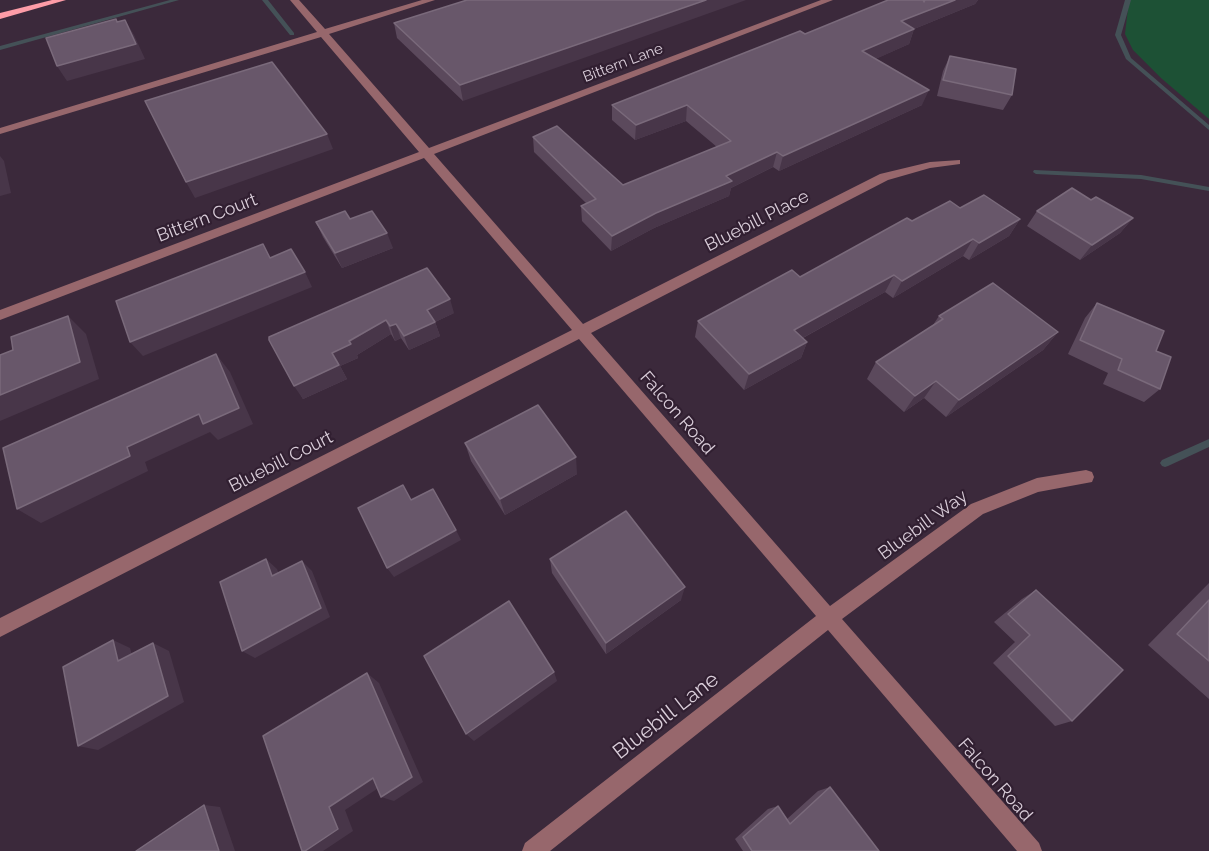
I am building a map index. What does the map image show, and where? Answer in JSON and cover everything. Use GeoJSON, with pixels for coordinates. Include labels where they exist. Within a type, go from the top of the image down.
{"type":"FeatureCollection","features":[{"type":"Feature","properties":{"kind":"main road"},"geometry":{"type":"LineString","coordinates":[[0,16],[62,0]]}},
{"type":"Feature","properties":{"kind":"street","name":"Falcon Road"},"geometry":{"type":"LineString","coordinates":[[294,0],[1031,851]]}},
{"type":"Feature","properties":{"kind":"street"},"geometry":{"type":"LineString","coordinates":[[0,131],[431,0]]}},
{"type":"Feature","properties":{"kind":"street","name":"Bittern Lane"},"geometry":{"type":"LineString","coordinates":[[428,154],[829,0]]}},
{"type":"Feature","properties":{"kind":"street","name":"Bittern Court"},"geometry":{"type":"LineString","coordinates":[[0,315],[428,154]]}},
{"type":"Feature","properties":{"kind":"street","name":"Bluebill Place"},"geometry":{"type":"LineString","coordinates":[[580,331],[884,177],[930,165],[956,162]]}},
{"type":"Feature","properties":{"kind":"street","name":"Bluebill Court"},"geometry":{"type":"LineString","coordinates":[[0,628],[580,331]]}},
{"type":"Feature","properties":{"kind":"street","name":"Bluebill Way"},"geometry":{"type":"LineString","coordinates":[[828,618],[977,509],[1037,485],[1086,477]]}},
{"type":"Feature","properties":{"kind":"street","name":"Bluebill Lane"},"geometry":{"type":"LineString","coordinates":[[533,851],[828,618]]}},
{"type":"Feature","properties":{"kind":"green space"},"geometry":{"type":"Polygon","coordinates":[[[1129,0],[1209,0],[1209,119],[1161,78],[1133,50],[1125,34],[1129,0]]]}},
{"type":"Feature","properties":{"kind":"building"},"geometry":{"type":"Polygon","coordinates":[[[467,0],[706,0],[460,85],[394,23],[467,0]]]}},
{"type":"Feature","properties":{"kind":"building"},"geometry":{"type":"Polygon","coordinates":[[[888,0],[923,0],[924,2],[925,0],[955,0],[901,21],[914,29],[862,51],[929,90],[783,156],[777,152],[726,176],[732,181],[656,213],[612,236],[581,206],[596,199],[533,137],[557,126],[623,185],[731,141],[687,105],[636,125],[612,105],[800,31],[805,34],[888,0]]]}},
{"type":"Feature","properties":{"kind":"building"},"geometry":{"type":"Polygon","coordinates":[[[116,19],[117,22],[125,20],[136,44],[57,66],[46,38],[116,19]]]}},
{"type":"Feature","properties":{"kind":"building"},"geometry":{"type":"Polygon","coordinates":[[[950,56],[1016,69],[1012,95],[943,80],[950,56]]]}},
{"type":"Feature","properties":{"kind":"building"},"geometry":{"type":"Polygon","coordinates":[[[272,62],[327,134],[186,182],[145,101],[272,62]]]}},
{"type":"Feature","properties":{"kind":"building"},"geometry":{"type":"Polygon","coordinates":[[[1072,188],[1091,200],[1096,197],[1133,218],[1092,245],[1037,211],[1072,188]]]}},
{"type":"Feature","properties":{"kind":"building"},"geometry":{"type":"Polygon","coordinates":[[[984,195],[1020,219],[979,243],[973,239],[902,281],[894,275],[794,330],[807,342],[749,374],[698,321],[792,270],[800,277],[907,218],[912,221],[950,201],[960,208],[984,195]]]}},
{"type":"Feature","properties":{"kind":"building"},"geometry":{"type":"Polygon","coordinates":[[[345,211],[350,219],[372,211],[387,233],[335,253],[316,222],[345,211]]]}},
{"type":"Feature","properties":{"kind":"building"},"geometry":{"type":"Polygon","coordinates":[[[263,244],[270,258],[291,249],[305,272],[130,342],[116,301],[263,244]]]}},
{"type":"Feature","properties":{"kind":"building"},"geometry":{"type":"Polygon","coordinates":[[[427,268],[450,299],[427,310],[435,322],[404,336],[396,324],[390,326],[386,320],[349,341],[351,344],[332,353],[339,365],[294,386],[269,337],[427,268]]]}},
{"type":"Feature","properties":{"kind":"building"},"geometry":{"type":"Polygon","coordinates":[[[993,283],[1058,332],[959,400],[936,381],[915,396],[876,362],[943,319],[939,316],[993,283]]]}},
{"type":"Feature","properties":{"kind":"building"},"geometry":{"type":"Polygon","coordinates":[[[1097,303],[1164,331],[1156,351],[1171,357],[1160,389],[1118,370],[1122,359],[1080,340],[1097,303]]]}},
{"type":"Feature","properties":{"kind":"building"},"geometry":{"type":"Polygon","coordinates":[[[68,316],[80,362],[0,395],[0,355],[13,350],[11,337],[68,316]]]}},
{"type":"Feature","properties":{"kind":"building"},"geometry":{"type":"Polygon","coordinates":[[[216,354],[239,408],[203,424],[199,414],[127,447],[130,456],[17,509],[3,448],[216,354]]]}},
{"type":"Feature","properties":{"kind":"building"},"geometry":{"type":"Polygon","coordinates":[[[538,405],[576,457],[500,499],[465,443],[538,405]]]}},
{"type":"Feature","properties":{"kind":"building"},"geometry":{"type":"Polygon","coordinates":[[[403,485],[411,500],[433,489],[456,530],[387,568],[358,508],[403,485]]]}},
{"type":"Feature","properties":{"kind":"building"},"geometry":{"type":"Polygon","coordinates":[[[626,511],[685,587],[606,643],[550,559],[626,511]]]}},
{"type":"Feature","properties":{"kind":"building"},"geometry":{"type":"Polygon","coordinates":[[[266,559],[272,576],[302,561],[321,608],[242,651],[220,582],[266,559]]]}},
{"type":"Feature","properties":{"kind":"building"},"geometry":{"type":"Polygon","coordinates":[[[1036,590],[1123,670],[1072,721],[1008,656],[1030,635],[1008,614],[1036,590]]]}},
{"type":"Feature","properties":{"kind":"building"},"geometry":{"type":"Polygon","coordinates":[[[1209,600],[1209,661],[1177,634],[1209,600]]]}},
{"type":"Feature","properties":{"kind":"building"},"geometry":{"type":"Polygon","coordinates":[[[509,601],[554,672],[466,734],[424,656],[509,601]]]}},
{"type":"Feature","properties":{"kind":"building"},"geometry":{"type":"Polygon","coordinates":[[[113,640],[118,661],[153,643],[168,696],[78,746],[63,667],[113,640]]]}},
{"type":"Feature","properties":{"kind":"building"},"geometry":{"type":"Polygon","coordinates":[[[367,673],[412,777],[381,797],[373,778],[329,807],[338,829],[302,851],[263,736],[367,673]]]}},
{"type":"Feature","properties":{"kind":"building"},"geometry":{"type":"Polygon","coordinates":[[[830,787],[879,851],[752,851],[743,837],[778,806],[790,824],[830,787]]]}},
{"type":"Feature","properties":{"kind":"building"},"geometry":{"type":"Polygon","coordinates":[[[204,805],[219,851],[136,851],[204,805]]]}},
{"type":"Feature","properties":{"kind":"waterway"},"geometry":{"type":"LineString","coordinates":[[0,48],[176,0]]}},
{"type":"Feature","properties":{"kind":"waterway"},"geometry":{"type":"LineString","coordinates":[[265,0],[292,34]]}},
{"type":"Feature","properties":{"kind":"waterway"},"geometry":{"type":"LineString","coordinates":[[1128,0],[1118,35],[1129,59],[1209,128]]}},
{"type":"Feature","properties":{"kind":"waterway"},"geometry":{"type":"LineString","coordinates":[[1036,172],[1141,177],[1209,189]]}},
{"type":"Feature","properties":{"kind":"waterway"},"geometry":{"type":"LineString","coordinates":[[1165,463],[1209,443]]}}]}
